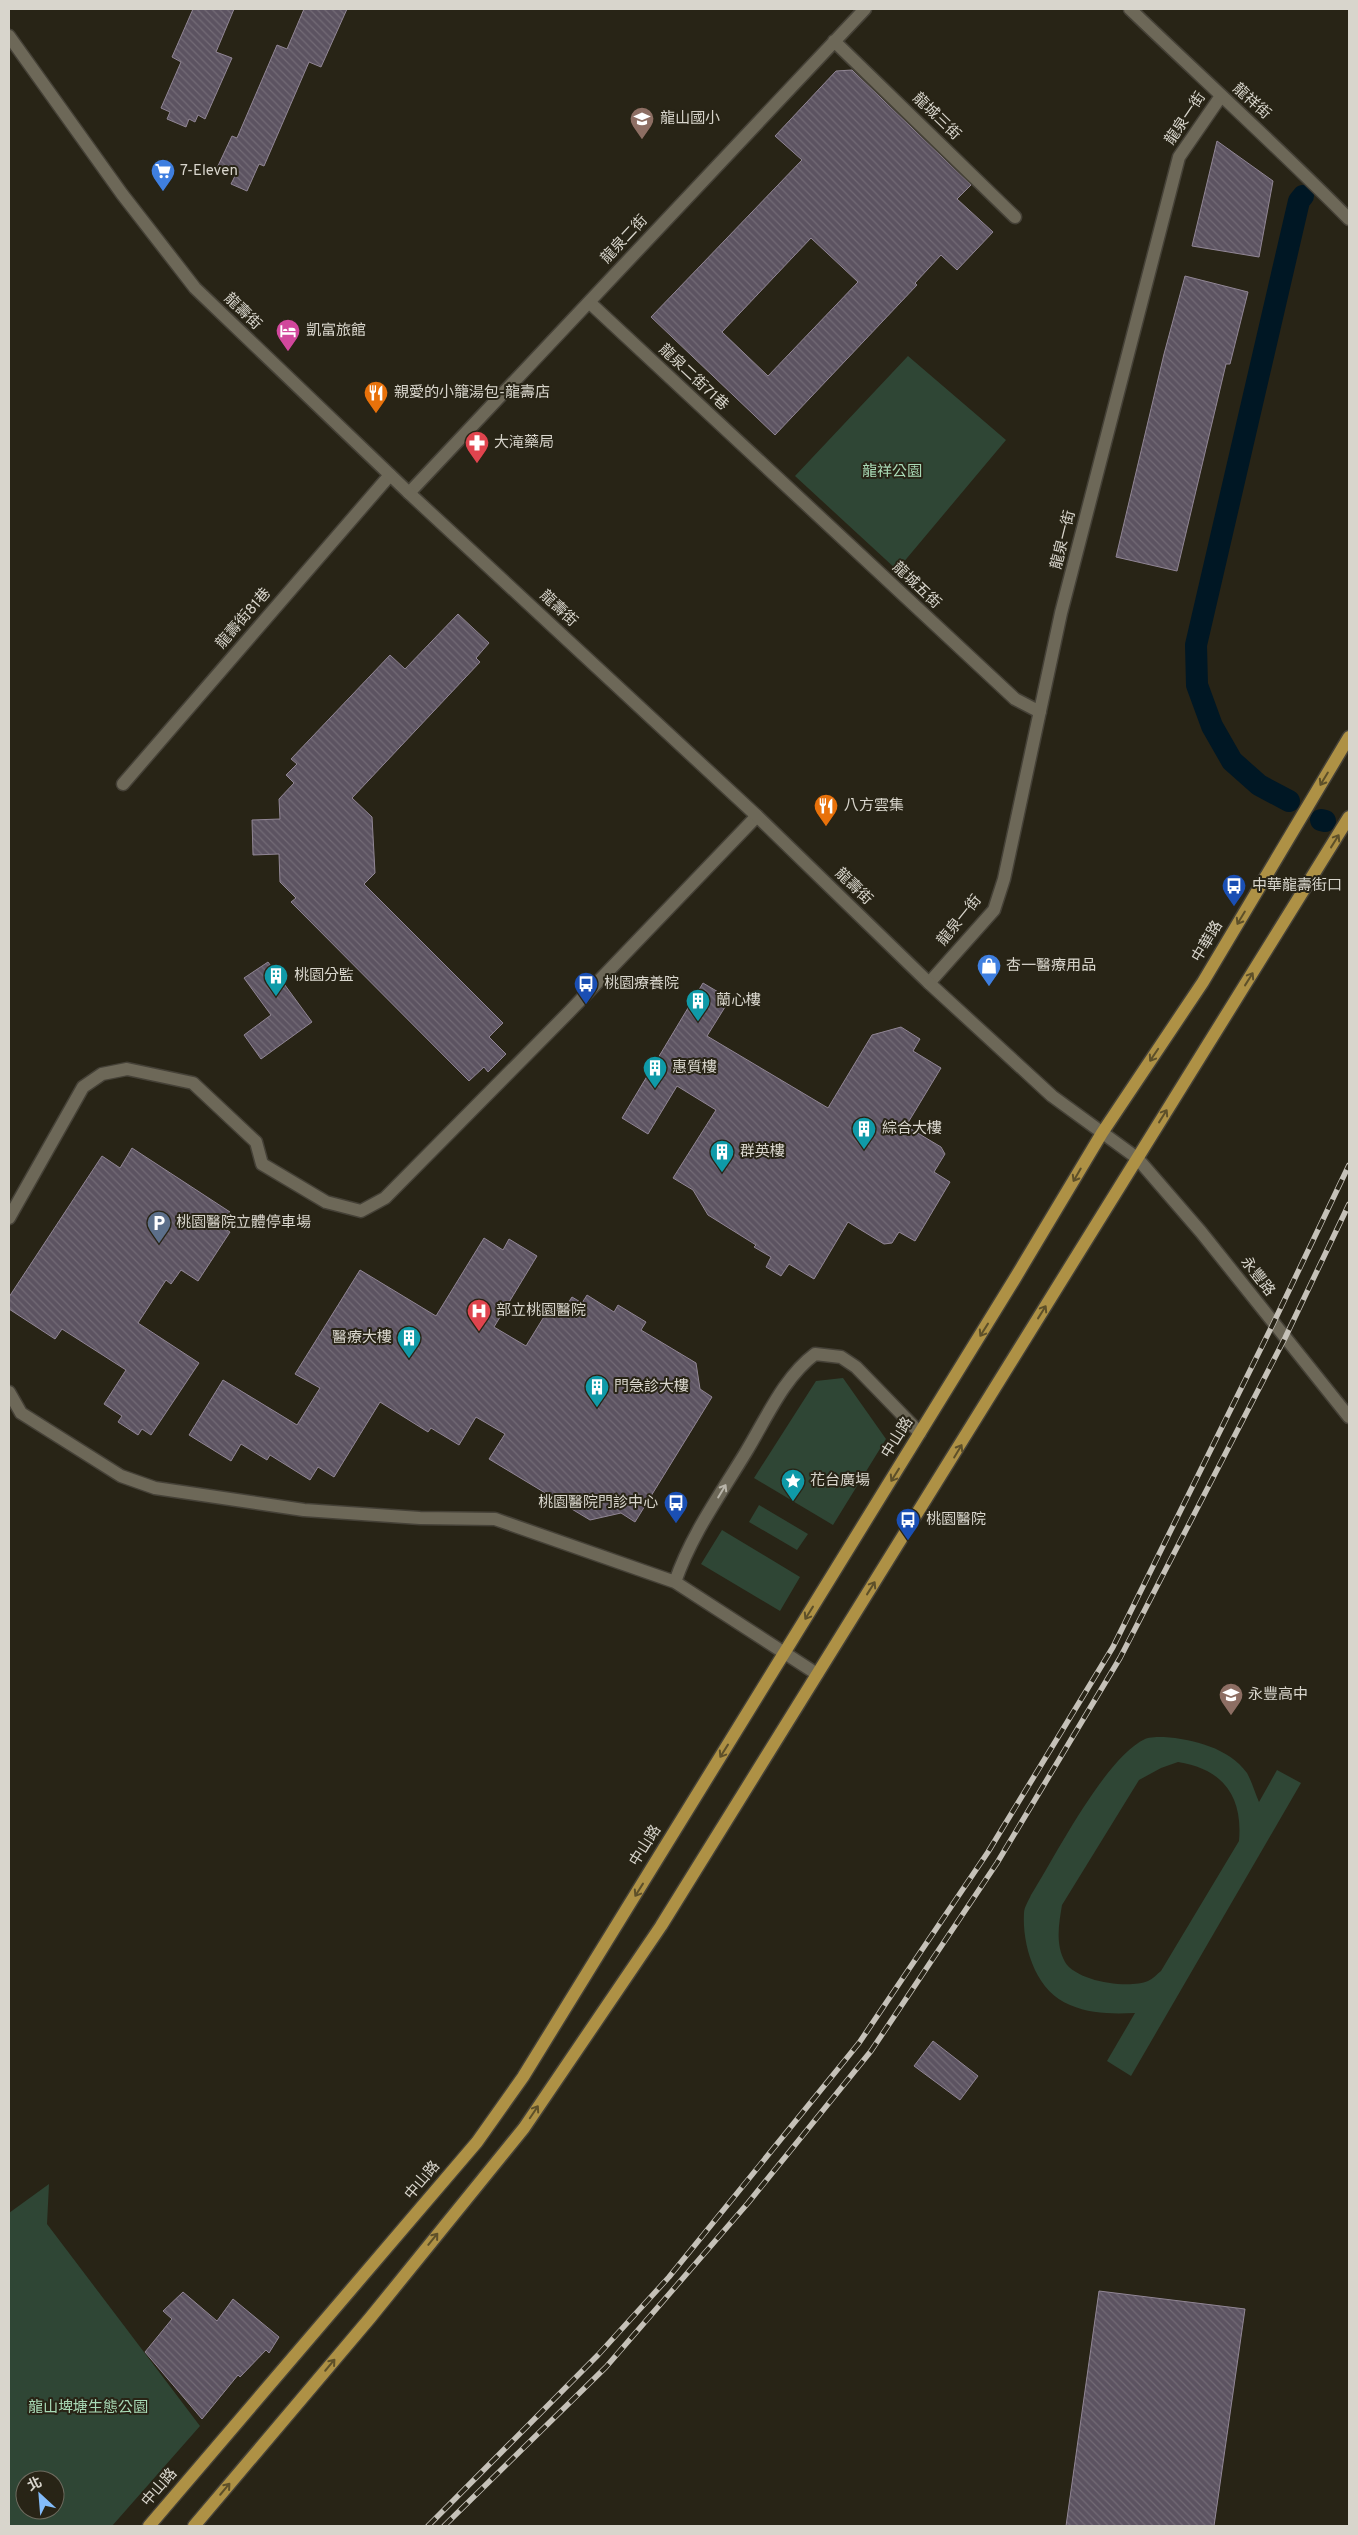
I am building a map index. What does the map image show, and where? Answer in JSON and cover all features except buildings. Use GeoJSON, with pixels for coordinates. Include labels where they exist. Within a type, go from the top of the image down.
{"type":"FeatureCollection","features":[{"type":"Feature","properties":{"kind":"main road","name":"中華路"},"geometry":{"type":"LineString","coordinates":[[1102,1134],[1203,982],[1349,737]]}},
{"type":"Feature","properties":{"kind":"main road"},"geometry":{"type":"LineString","coordinates":[[194,2526],[370,2318],[524,2128],[661,1926],[817,1674],[932,1494],[1137,1158],[1349,818]]}},
{"type":"Feature","properties":{"kind":"main road","name":"中山路"},"geometry":{"type":"LineString","coordinates":[[149,2526],[477,2142],[523,2077],[1102,1134]]}},
{"type":"Feature","properties":{"kind":"street","name":"龍泉二街"},"geometry":{"type":"LineString","coordinates":[[409,493],[865,9]]}},
{"type":"Feature","properties":{"kind":"street","name":"龍祥街"},"geometry":{"type":"LineString","coordinates":[[1130,9],[1297,166],[1349,219]]}},
{"type":"Feature","properties":{"kind":"street","name":"龍壽街"},"geometry":{"type":"LineString","coordinates":[[9,36],[122,194],[195,288],[409,493],[757,816],[929,983],[1052,1096],[1137,1158]]}},
{"type":"Feature","properties":{"kind":"street","name":"龍城三街"},"geometry":{"type":"LineString","coordinates":[[834,41],[1015,217]]}},
{"type":"Feature","properties":{"kind":"street","name":"龍泉一街"},"geometry":{"type":"LineString","coordinates":[[929,983],[994,910],[1004,879],[1061,613],[1179,158],[1221,96]]}},
{"type":"Feature","properties":{"kind":"street","name":"龍泉二街71巷"},"geometry":{"type":"LineString","coordinates":[[589,302],[774,477]]}},
{"type":"Feature","properties":{"kind":"street","name":"龍壽街81巷"},"geometry":{"type":"LineString","coordinates":[[124,784],[390,475]]}},
{"type":"Feature","properties":{"kind":"street","name":"龍城五街"},"geometry":{"type":"LineString","coordinates":[[774,477],[1015,699],[1040,712]]}},
{"type":"Feature","properties":{"kind":"street"},"geometry":{"type":"LineString","coordinates":[[9,1218],[83,1087],[102,1074],[127,1069],[193,1084],[256,1142],[262,1164],[326,1202],[361,1211],[385,1198],[569,1012],[757,816]]}},
{"type":"Feature","properties":{"kind":"street","name":"永豐路"},"geometry":{"type":"LineString","coordinates":[[1137,1158],[1201,1232],[1349,1417]]}},
{"type":"Feature","properties":{"kind":"street"},"geometry":{"type":"LineString","coordinates":[[675,1582],[685,1552],[801,1364],[815,1354],[841,1357],[856,1367],[920,1433]]}},
{"type":"Feature","properties":{"kind":"street"},"geometry":{"type":"LineString","coordinates":[[9,1392],[21,1414],[121,1476],[156,1488],[304,1510],[420,1518],[495,1519],[675,1582],[817,1674]]}},
{"type":"Feature","properties":{"kind":"green space","name":"龍祥公園"},"geometry":{"type":"Polygon","coordinates":[[[908,356],[1006,440],[897,570],[795,476],[908,356]]]}},
{"type":"Feature","properties":{"kind":"green space"},"geometry":{"type":"Polygon","coordinates":[[[843,1378],[886,1439],[833,1525],[754,1478],[816,1381],[843,1378]]]}},
{"type":"Feature","properties":{"kind":"green space"},"geometry":{"type":"Polygon","coordinates":[[[759,1505],[808,1534],[797,1550],[749,1522],[759,1505]]]}},
{"type":"Feature","properties":{"kind":"green space"},"geometry":{"type":"Polygon","coordinates":[[[722,1530],[800,1577],[780,1611],[701,1564],[722,1530]]]}},
{"type":"Feature","properties":{"kind":"green space"},"geometry":{"type":"Polygon","coordinates":[[[1162,1737],[1187,1740],[1210,1746],[1231,1757],[1247,1773],[1259,1802],[1277,1770],[1301,1783],[1131,2076],[1107,2061],[1135,2013],[1110,2013],[1086,2010],[1058,1999],[1048,1990],[1040,1979],[1029,1953],[1024,1926],[1024,1913],[1031,1895],[1082,1809],[1098,1786],[1130,1750],[1145,1739],[1162,1737]],[[1178,1762],[1161,1768],[1139,1780],[1062,1905],[1059,1934],[1060,1948],[1065,1962],[1080,1975],[1117,1984],[1139,1983],[1153,1978],[1161,1971],[1239,1841],[1237,1811],[1227,1787],[1207,1771],[1178,1762]]]}},
{"type":"Feature","properties":{"kind":"green space","name":"龍山埤塘生態公園"},"geometry":{"type":"Polygon","coordinates":[[[49,2184],[47,2224],[200,2426],[112,2526],[9,2526],[9,2213],[49,2184]]]}},
{"type":"Feature","properties":{"kind":"waterway"},"geometry":{"type":"LineString","coordinates":[[1289,801],[1259,785],[1232,761],[1212,726],[1197,685],[1196,645],[1299,201],[1303,196]]}},
{"type":"Feature","properties":{"kind":"waterway"},"geometry":{"type":"LineString","coordinates":[[1321,820],[1325,821]]}},
{"type":"Feature","properties":{"kind":"railway"},"geometry":{"type":"LineString","coordinates":[[428,2526],[598,2355],[669,2277],[859,2043],[988,1852],[1113,1647],[1273,1324],[1349,1165]]}},
{"type":"Feature","properties":{"kind":"railway"},"geometry":{"type":"LineString","coordinates":[[444,2526],[606,2367],[748,2203],[871,2051],[997,1863],[1120,1658],[1285,1338],[1349,1204]]}},
{"type":"Feature","properties":{"kind":"place","name":"龍山國小"},"geometry":{"type":"Point","coordinates":[642,140]}},
{"type":"Feature","properties":{"kind":"place","name":"7-Eleven"},"geometry":{"type":"Point","coordinates":[163,192]}},
{"type":"Feature","properties":{"kind":"place","name":"凱富旅館"},"geometry":{"type":"Point","coordinates":[288,352]}},
{"type":"Feature","properties":{"kind":"place","name":"親愛的小籠湯包-龍壽店"},"geometry":{"type":"Point","coordinates":[376,414]}},
{"type":"Feature","properties":{"kind":"place","name":"大滝藥局"},"geometry":{"type":"Point","coordinates":[477,464]}},
{"type":"Feature","properties":{"kind":"place","name":"八方雲集"},"geometry":{"type":"Point","coordinates":[826,827]}},
{"type":"Feature","properties":{"kind":"place","name":"中華龍壽街口"},"geometry":{"type":"Point","coordinates":[1234,907]}},
{"type":"Feature","properties":{"kind":"place","name":"杏一醫療用品"},"geometry":{"type":"Point","coordinates":[989,987]}},
{"type":"Feature","properties":{"kind":"place","name":"桃園分監"},"geometry":{"type":"Point","coordinates":[276,997]}},
{"type":"Feature","properties":{"kind":"place","name":"桃園療養院"},"geometry":{"type":"Point","coordinates":[586,1005]}},
{"type":"Feature","properties":{"kind":"place","name":"蘭心樓"},"geometry":{"type":"Point","coordinates":[698,1022]}},
{"type":"Feature","properties":{"kind":"place","name":"惠質樓"},"geometry":{"type":"Point","coordinates":[655,1089]}},
{"type":"Feature","properties":{"kind":"place","name":"綜合大樓"},"geometry":{"type":"Point","coordinates":[864,1150]}},
{"type":"Feature","properties":{"kind":"place","name":"群英樓"},"geometry":{"type":"Point","coordinates":[722,1173]}},
{"type":"Feature","properties":{"kind":"place","name":"桃園醫院立體停車場"},"geometry":{"type":"Point","coordinates":[159,1244]}},
{"type":"Feature","properties":{"kind":"place","name":"部立桃園醫院"},"geometry":{"type":"Point","coordinates":[479,1332]}},
{"type":"Feature","properties":{"kind":"place","name":"醫療大樓"},"geometry":{"type":"Point","coordinates":[409,1359]}},
{"type":"Feature","properties":{"kind":"place","name":"門急診大樓"},"geometry":{"type":"Point","coordinates":[597,1408]}},
{"type":"Feature","properties":{"kind":"place","name":"花台廣場"},"geometry":{"type":"Point","coordinates":[793,1502]}},
{"type":"Feature","properties":{"kind":"place","name":"桃園醫院門診中心"},"geometry":{"type":"Point","coordinates":[676,1524]}},
{"type":"Feature","properties":{"kind":"place","name":"桃園醫院"},"geometry":{"type":"Point","coordinates":[908,1541]}},
{"type":"Feature","properties":{"kind":"place","name":"永豐高中"},"geometry":{"type":"Point","coordinates":[1231,1716]}}]}
